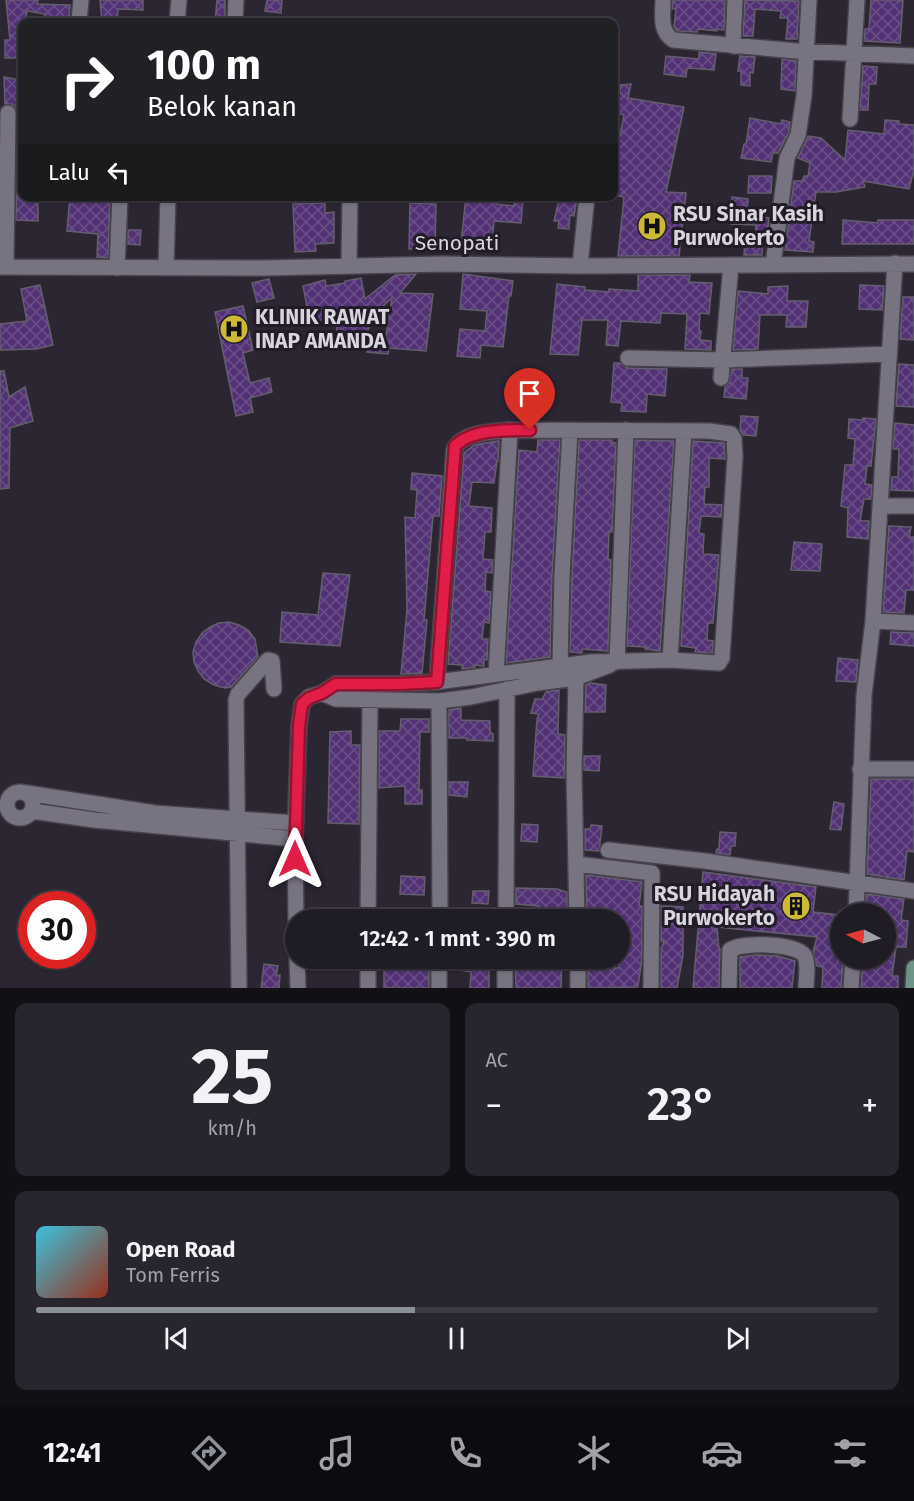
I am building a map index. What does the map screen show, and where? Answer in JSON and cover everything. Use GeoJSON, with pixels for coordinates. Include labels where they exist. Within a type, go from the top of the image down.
{"type":"FeatureCollection","features":[{"type":"Feature","properties":{"kind":"main road"},"geometry":{"type":"LineString","coordinates":[[912,988],[914,968]]}},
{"type":"Feature","properties":{"kind":"street"},"geometry":{"type":"LineString","coordinates":[[79,18],[81,0]]}},
{"type":"Feature","properties":{"kind":"street"},"geometry":{"type":"LineString","coordinates":[[177,18],[179,0]]}},
{"type":"Feature","properties":{"kind":"street"},"geometry":{"type":"LineString","coordinates":[[235,18],[236,0]]}},
{"type":"Feature","properties":{"kind":"street"},"geometry":{"type":"LineString","coordinates":[[663,0],[663,27],[665,33],[673,40],[807,51],[914,56]]}},
{"type":"Feature","properties":{"kind":"street"},"geometry":{"type":"LineString","coordinates":[[733,46],[735,0]]}},
{"type":"Feature","properties":{"kind":"street"},"geometry":{"type":"LineString","coordinates":[[774,265],[787,159],[800,126],[809,0]]}},
{"type":"Feature","properties":{"kind":"street"},"geometry":{"type":"LineString","coordinates":[[850,119],[856,0]]}},
{"type":"Feature","properties":{"kind":"street"},"geometry":{"type":"LineString","coordinates":[[3,267],[10,113]]}},
{"type":"Feature","properties":{"kind":"street"},"geometry":{"type":"LineString","coordinates":[[117,268],[120,201]]}},
{"type":"Feature","properties":{"kind":"street"},"geometry":{"type":"LineString","coordinates":[[166,268],[168,201]]}},
{"type":"Feature","properties":{"kind":"street"},"geometry":{"type":"LineString","coordinates":[[348,264],[350,201]]}},
{"type":"Feature","properties":{"kind":"street"},"geometry":{"type":"LineString","coordinates":[[580,266],[586,201]]}},
{"type":"Feature","properties":{"kind":"street"},"geometry":{"type":"LineString","coordinates":[[856,903],[864,695],[873,621],[895,263]]}},
{"type":"Feature","properties":{"kind":"street","name":"Senopati"},"geometry":{"type":"LineString","coordinates":[[3,267],[265,268],[348,264],[580,266],[914,264]]}},
{"type":"Feature","properties":{"kind":"street"},"geometry":{"type":"LineString","coordinates":[[721,378],[731,265]]}},
{"type":"Feature","properties":{"kind":"street"},"geometry":{"type":"LineString","coordinates":[[628,358],[722,360],[889,354]]}},
{"type":"Feature","properties":{"kind":"street"},"geometry":{"type":"LineString","coordinates":[[496,674],[510,430]]}},
{"type":"Feature","properties":{"kind":"street"},"geometry":{"type":"LineString","coordinates":[[296,909],[295,839],[300,711],[302,704],[309,698],[336,684],[437,682],[591,662],[670,660],[719,663],[722,658],[735,458],[734,439],[731,434],[684,431],[510,430],[463,439],[454,450],[437,682]]}},
{"type":"Feature","properties":{"kind":"street"},"geometry":{"type":"LineString","coordinates":[[617,662],[626,430]]}},
{"type":"Feature","properties":{"kind":"street"},"geometry":{"type":"LineString","coordinates":[[560,665],[562,575],[570,431]]}},
{"type":"Feature","properties":{"kind":"street"},"geometry":{"type":"LineString","coordinates":[[670,660],[684,431]]}},
{"type":"Feature","properties":{"kind":"street"},"geometry":{"type":"LineString","coordinates":[[881,506],[914,506]]}},
{"type":"Feature","properties":{"kind":"street"},"geometry":{"type":"LineString","coordinates":[[873,621],[914,623]]}},
{"type":"Feature","properties":{"kind":"street"},"geometry":{"type":"LineString","coordinates":[[239,988],[236,700],[238,694],[268,660],[272,661],[274,689]]}},
{"type":"Feature","properties":{"kind":"street"},"geometry":{"type":"LineString","coordinates":[[322,693],[336,699],[398,701],[471,698],[537,683],[576,678],[617,662]]}},
{"type":"Feature","properties":{"kind":"street"},"geometry":{"type":"LineString","coordinates":[[536,668],[537,683]]}},
{"type":"Feature","properties":{"kind":"street"},"geometry":{"type":"LineString","coordinates":[[469,677],[471,698]]}},
{"type":"Feature","properties":{"kind":"street"},"geometry":{"type":"LineString","coordinates":[[576,678],[574,772],[577,909]]}},
{"type":"Feature","properties":{"kind":"street"},"geometry":{"type":"LineString","coordinates":[[398,701],[399,684]]}},
{"type":"Feature","properties":{"kind":"street"},"geometry":{"type":"LineString","coordinates":[[506,909],[507,689]]}},
{"type":"Feature","properties":{"kind":"street"},"geometry":{"type":"LineString","coordinates":[[368,909],[370,700]]}},
{"type":"Feature","properties":{"kind":"street"},"geometry":{"type":"LineString","coordinates":[[439,700],[440,909]]}},
{"type":"Feature","properties":{"kind":"street"},"geometry":{"type":"LineString","coordinates":[[860,769],[914,769]]}},
{"type":"Feature","properties":{"kind":"street"},"geometry":{"type":"LineString","coordinates":[[13,795],[154,819]]}},
{"type":"Feature","properties":{"kind":"street"},"geometry":{"type":"LineString","coordinates":[[13,795],[33,801],[32,811],[27,816],[20,818],[5,816],[9,798],[13,795]]}},
{"type":"Feature","properties":{"kind":"street"},"geometry":{"type":"LineString","coordinates":[[32,811],[236,827],[295,839]]}},
{"type":"Feature","properties":{"kind":"street"},"geometry":{"type":"LineString","coordinates":[[236,827],[296,824]]}},
{"type":"Feature","properties":{"kind":"street"},"geometry":{"type":"LineString","coordinates":[[608,850],[705,861],[914,891]]}},
{"type":"Feature","properties":{"kind":"street"},"geometry":{"type":"LineString","coordinates":[[576,864],[652,873],[651,988]]}},
{"type":"Feature","properties":{"kind":"street"},"geometry":{"type":"LineString","coordinates":[[729,988],[730,950],[736,946],[749,945],[788,948],[803,954],[806,967],[806,988]]}},
{"type":"Feature","properties":{"kind":"street"},"geometry":{"type":"LineString","coordinates":[[297,969],[298,988]]}},
{"type":"Feature","properties":{"kind":"street"},"geometry":{"type":"LineString","coordinates":[[368,969],[368,988]]}},
{"type":"Feature","properties":{"kind":"street"},"geometry":{"type":"LineString","coordinates":[[439,969],[439,988]]}},
{"type":"Feature","properties":{"kind":"street"},"geometry":{"type":"LineString","coordinates":[[505,969],[505,988]]}},
{"type":"Feature","properties":{"kind":"street"},"geometry":{"type":"LineString","coordinates":[[578,969],[578,988]]}},
{"type":"Feature","properties":{"kind":"street"},"geometry":{"type":"LineString","coordinates":[[851,988],[852,969]]}},
{"type":"Feature","properties":{"kind":"building"},"geometry":{"type":"Polygon","coordinates":[[[6,0],[38,0],[37,4],[70,5],[69,18],[44,18],[45,14],[27,11],[26,18],[18,18],[18,58],[5,58],[5,40],[10,40],[6,0]]]}},
{"type":"Feature","properties":{"kind":"building"},"geometry":{"type":"Polygon","coordinates":[[[100,0],[143,0],[143,10],[118,9],[117,18],[102,18],[100,0]]]}},
{"type":"Feature","properties":{"kind":"building"},"geometry":{"type":"Polygon","coordinates":[[[217,0],[225,0],[225,18],[215,18],[217,0]]]}},
{"type":"Feature","properties":{"kind":"building"},"geometry":{"type":"Polygon","coordinates":[[[267,0],[282,0],[281,13],[265,11],[267,0]]]}},
{"type":"Feature","properties":{"kind":"building"},"geometry":{"type":"Polygon","coordinates":[[[673,0],[725,0],[724,30],[677,31],[674,26],[676,9],[672,9],[673,0]]]}},
{"type":"Feature","properties":{"kind":"building"},"geometry":{"type":"Polygon","coordinates":[[[745,0],[799,1],[797,39],[786,39],[788,18],[780,18],[781,11],[755,9],[753,36],[743,36],[745,0]]]}},
{"type":"Feature","properties":{"kind":"building"},"geometry":{"type":"Polygon","coordinates":[[[871,0],[903,0],[900,43],[864,41],[865,29],[869,29],[871,0]]]}},
{"type":"Feature","properties":{"kind":"building"},"geometry":{"type":"Polygon","coordinates":[[[699,52],[716,54],[714,70],[687,68],[686,77],[664,74],[666,56],[699,59],[699,52]]]}},
{"type":"Feature","properties":{"kind":"building"},"geometry":{"type":"Polygon","coordinates":[[[740,56],[755,57],[753,73],[750,72],[750,86],[741,85],[741,71],[738,71],[740,56]]]}},
{"type":"Feature","properties":{"kind":"building"},"geometry":{"type":"Polygon","coordinates":[[[782,59],[796,61],[795,91],[781,89],[782,59]]]}},
{"type":"Feature","properties":{"kind":"building"},"geometry":{"type":"Polygon","coordinates":[[[863,66],[877,67],[876,84],[869,84],[868,110],[860,110],[863,66]]]}},
{"type":"Feature","properties":{"kind":"building"},"geometry":{"type":"Polygon","coordinates":[[[4,77],[18,80],[17,111],[12,104],[5,104],[4,77]]]}},
{"type":"Feature","properties":{"kind":"building"},"geometry":{"type":"Polygon","coordinates":[[[631,84],[628,98],[684,107],[666,192],[686,193],[679,256],[618,256],[624,197],[618,196],[618,145],[624,115],[618,113],[621,85],[631,84]]]}},
{"type":"Feature","properties":{"kind":"building"},"geometry":{"type":"Polygon","coordinates":[[[750,118],[781,124],[782,120],[790,122],[789,132],[778,153],[773,153],[771,162],[741,158],[744,144],[746,144],[750,118]]]}},
{"type":"Feature","properties":{"kind":"building"},"geometry":{"type":"Polygon","coordinates":[[[885,120],[914,125],[914,170],[909,189],[863,181],[865,187],[836,192],[816,192],[809,241],[814,242],[813,252],[785,250],[794,181],[802,181],[804,176],[808,176],[810,163],[798,158],[808,136],[821,138],[845,160],[848,130],[884,134],[885,120]]]}},
{"type":"Feature","properties":{"kind":"building"},"geometry":{"type":"Polygon","coordinates":[[[18,160],[18,201],[38,201],[38,221],[16,220],[18,160]]]}},
{"type":"Feature","properties":{"kind":"building"},"geometry":{"type":"Polygon","coordinates":[[[749,176],[772,176],[771,193],[748,193],[749,176]]]}},
{"type":"Feature","properties":{"kind":"building"},"geometry":{"type":"Polygon","coordinates":[[[732,197],[748,199],[747,216],[769,218],[762,255],[744,255],[745,241],[755,242],[756,225],[731,224],[732,197]]]}},
{"type":"Feature","properties":{"kind":"building"},"geometry":{"type":"Polygon","coordinates":[[[70,201],[110,201],[108,258],[97,257],[98,234],[67,231],[70,201]]]}},
{"type":"Feature","properties":{"kind":"building"},"geometry":{"type":"Polygon","coordinates":[[[465,201],[496,201],[496,204],[514,206],[514,201],[523,201],[521,223],[494,221],[492,246],[461,243],[465,201]]]}},
{"type":"Feature","properties":{"kind":"building"},"geometry":{"type":"Polygon","coordinates":[[[559,201],[576,201],[574,216],[570,215],[569,229],[558,228],[559,221],[554,221],[559,201]]]}},
{"type":"Feature","properties":{"kind":"building"},"geometry":{"type":"Polygon","coordinates":[[[325,203],[325,213],[334,212],[334,243],[315,244],[316,251],[295,252],[293,204],[325,203]]]}},
{"type":"Feature","properties":{"kind":"building"},"geometry":{"type":"Polygon","coordinates":[[[410,203],[436,204],[435,249],[409,249],[410,203]]]}},
{"type":"Feature","properties":{"kind":"building"},"geometry":{"type":"Polygon","coordinates":[[[843,220],[878,223],[878,220],[914,220],[914,244],[842,244],[843,220]]]}},
{"type":"Feature","properties":{"kind":"building"},"geometry":{"type":"Polygon","coordinates":[[[128,230],[141,230],[140,245],[128,244],[128,230]]]}},
{"type":"Feature","properties":{"kind":"building"},"geometry":{"type":"Polygon","coordinates":[[[416,274],[400,293],[433,294],[426,351],[389,348],[388,354],[367,352],[368,338],[385,341],[392,298],[371,317],[366,340],[336,338],[338,317],[310,322],[303,286],[325,280],[326,286],[361,278],[365,299],[395,275],[416,274]]]}},
{"type":"Feature","properties":{"kind":"building"},"geometry":{"type":"Polygon","coordinates":[[[463,274],[513,281],[503,347],[481,345],[480,358],[457,356],[460,329],[485,331],[487,311],[460,309],[463,274]]]}},
{"type":"Feature","properties":{"kind":"building"},"geometry":{"type":"Polygon","coordinates":[[[638,275],[690,275],[689,282],[712,283],[709,314],[700,313],[699,331],[701,331],[700,340],[711,341],[711,350],[685,349],[687,314],[661,313],[660,323],[621,321],[618,346],[606,345],[608,320],[582,320],[578,355],[550,354],[557,284],[585,287],[585,290],[638,291],[638,275]]]}},
{"type":"Feature","properties":{"kind":"building"},"geometry":{"type":"Polygon","coordinates":[[[269,279],[274,298],[257,302],[252,283],[269,279]]]}},
{"type":"Feature","properties":{"kind":"building"},"geometry":{"type":"Polygon","coordinates":[[[40,285],[53,345],[36,349],[0,350],[0,324],[27,321],[21,289],[40,285]]]}},
{"type":"Feature","properties":{"kind":"building"},"geometry":{"type":"Polygon","coordinates":[[[860,285],[884,286],[882,310],[859,309],[860,285]]]}},
{"type":"Feature","properties":{"kind":"building"},"geometry":{"type":"Polygon","coordinates":[[[788,286],[787,301],[808,301],[806,327],[786,327],[787,315],[760,315],[758,349],[733,350],[738,291],[768,294],[768,287],[788,286]]]}},
{"type":"Feature","properties":{"kind":"building"},"geometry":{"type":"Polygon","coordinates":[[[903,297],[914,297],[914,340],[900,339],[903,297]]]}},
{"type":"Feature","properties":{"kind":"building"},"geometry":{"type":"Polygon","coordinates":[[[243,306],[253,350],[243,353],[250,383],[269,378],[272,392],[250,398],[253,412],[236,416],[215,312],[243,306]]]}},
{"type":"Feature","properties":{"kind":"building"},"geometry":{"type":"Polygon","coordinates":[[[614,363],[620,363],[628,368],[667,369],[665,396],[647,394],[646,412],[621,411],[622,403],[611,402],[614,363]]]}},
{"type":"Feature","properties":{"kind":"building"},"geometry":{"type":"Polygon","coordinates":[[[899,364],[914,365],[914,407],[896,406],[899,364]]]}},
{"type":"Feature","properties":{"kind":"building"},"geometry":{"type":"Polygon","coordinates":[[[732,369],[742,369],[742,378],[748,378],[746,399],[724,397],[732,369]]]}},
{"type":"Feature","properties":{"kind":"building"},"geometry":{"type":"Polygon","coordinates":[[[0,371],[4,371],[9,397],[25,387],[33,421],[10,428],[9,488],[0,489],[0,371]]]}},
{"type":"Feature","properties":{"kind":"building"},"geometry":{"type":"Polygon","coordinates":[[[741,416],[758,417],[756,436],[743,435],[740,430],[741,416]]]}},
{"type":"Feature","properties":{"kind":"building"},"geometry":{"type":"Polygon","coordinates":[[[863,418],[876,419],[871,466],[867,466],[865,484],[872,485],[871,499],[864,499],[860,521],[869,521],[868,539],[847,537],[848,508],[841,506],[845,465],[853,465],[855,439],[848,438],[849,419],[863,420],[863,418]]]}},
{"type":"Feature","properties":{"kind":"building"},"geometry":{"type":"Polygon","coordinates":[[[895,423],[914,425],[914,491],[891,490],[892,477],[898,477],[899,449],[893,449],[895,423]]]}},
{"type":"Feature","properties":{"kind":"building"},"geometry":{"type":"Polygon","coordinates":[[[538,440],[560,440],[550,657],[506,663],[519,450],[537,452],[538,440]]]}},
{"type":"Feature","properties":{"kind":"building"},"geometry":{"type":"Polygon","coordinates":[[[579,440],[612,440],[616,443],[612,532],[609,532],[608,559],[611,560],[608,651],[582,649],[582,653],[570,652],[579,440]]]}},
{"type":"Feature","properties":{"kind":"building"},"geometry":{"type":"Polygon","coordinates":[[[635,440],[674,441],[660,651],[645,649],[646,647],[627,646],[635,440]]]}},
{"type":"Feature","properties":{"kind":"building"},"geometry":{"type":"Polygon","coordinates":[[[499,441],[494,483],[472,482],[469,506],[492,508],[491,532],[485,532],[483,559],[493,560],[492,573],[486,572],[485,591],[491,592],[489,623],[484,622],[482,639],[488,639],[487,660],[484,659],[484,666],[475,665],[475,667],[462,669],[462,665],[448,664],[464,453],[474,445],[499,441]]]}},
{"type":"Feature","properties":{"kind":"building"},"geometry":{"type":"Polygon","coordinates":[[[693,441],[724,443],[725,459],[709,458],[709,487],[705,487],[704,504],[722,505],[721,517],[701,516],[699,533],[704,534],[703,554],[719,555],[713,623],[708,623],[707,640],[713,641],[713,653],[695,652],[696,648],[681,646],[693,441]]]}},
{"type":"Feature","properties":{"kind":"building"},"geometry":{"type":"Polygon","coordinates":[[[412,473],[442,476],[439,516],[433,516],[422,673],[401,674],[407,610],[405,517],[415,518],[417,490],[411,489],[412,473]]]}},
{"type":"Feature","properties":{"kind":"building"},"geometry":{"type":"Polygon","coordinates":[[[889,526],[911,527],[909,537],[914,537],[914,590],[906,590],[904,613],[883,612],[889,526]]]}},
{"type":"Feature","properties":{"kind":"building"},"geometry":{"type":"Polygon","coordinates":[[[794,542],[822,544],[820,571],[791,570],[794,542]]]}},
{"type":"Feature","properties":{"kind":"building"},"geometry":{"type":"Polygon","coordinates":[[[323,573],[350,575],[340,646],[280,642],[282,612],[318,615],[323,573]]]}},
{"type":"Feature","properties":{"kind":"building"},"geometry":{"type":"Polygon","coordinates":[[[229,622],[248,630],[255,639],[258,657],[231,687],[225,688],[204,679],[194,662],[193,652],[202,633],[219,623],[229,622]]]}},
{"type":"Feature","properties":{"kind":"building"},"geometry":{"type":"Polygon","coordinates":[[[891,632],[914,633],[914,646],[890,644],[891,632]]]}},
{"type":"Feature","properties":{"kind":"building"},"geometry":{"type":"Polygon","coordinates":[[[838,658],[858,660],[856,682],[836,681],[838,658]]]}},
{"type":"Feature","properties":{"kind":"building"},"geometry":{"type":"Polygon","coordinates":[[[590,683],[606,685],[605,712],[585,712],[586,685],[590,683]]]}},
{"type":"Feature","properties":{"kind":"building"},"geometry":{"type":"Polygon","coordinates":[[[559,690],[558,734],[565,735],[564,778],[533,776],[539,714],[531,713],[535,699],[542,699],[546,692],[559,690]]]}},
{"type":"Feature","properties":{"kind":"building"},"geometry":{"type":"Polygon","coordinates":[[[461,708],[461,720],[490,721],[493,741],[449,738],[449,710],[461,708]]]}},
{"type":"Feature","properties":{"kind":"building"},"geometry":{"type":"Polygon","coordinates":[[[401,719],[429,719],[429,732],[420,732],[419,790],[422,790],[422,804],[405,804],[405,786],[379,788],[379,731],[400,731],[401,719]]]}},
{"type":"Feature","properties":{"kind":"building"},"geometry":{"type":"Polygon","coordinates":[[[351,731],[351,745],[360,745],[359,824],[328,823],[330,732],[351,731]]]}},
{"type":"Feature","properties":{"kind":"building"},"geometry":{"type":"Polygon","coordinates":[[[584,756],[600,756],[599,771],[584,770],[584,756]]]}},
{"type":"Feature","properties":{"kind":"building"},"geometry":{"type":"Polygon","coordinates":[[[871,779],[914,779],[914,852],[907,851],[904,880],[867,874],[871,779]]]}},
{"type":"Feature","properties":{"kind":"building"},"geometry":{"type":"Polygon","coordinates":[[[449,782],[468,782],[467,797],[449,795],[449,782]]]}},
{"type":"Feature","properties":{"kind":"building"},"geometry":{"type":"Polygon","coordinates":[[[834,802],[844,804],[841,830],[830,829],[834,802]]]}},
{"type":"Feature","properties":{"kind":"building"},"geometry":{"type":"Polygon","coordinates":[[[522,824],[538,825],[537,842],[521,841],[522,824]]]}},
{"type":"Feature","properties":{"kind":"building"},"geometry":{"type":"Polygon","coordinates":[[[591,825],[602,826],[599,851],[585,850],[585,829],[590,829],[591,825]]]}},
{"type":"Feature","properties":{"kind":"building"},"geometry":{"type":"Polygon","coordinates":[[[720,832],[736,833],[735,846],[731,846],[730,855],[716,853],[719,849],[720,832]]]}},
{"type":"Feature","properties":{"kind":"building","name":"RSU Hidayah Purwokerto"},"geometry":{"type":"Polygon","coordinates":[[[703,872],[816,887],[813,912],[830,914],[830,969],[842,969],[841,988],[822,988],[823,967],[817,966],[813,952],[817,937],[717,927],[720,949],[719,988],[693,988],[703,872]]]}},
{"type":"Feature","properties":{"kind":"building"},"geometry":{"type":"Polygon","coordinates":[[[586,875],[642,882],[639,906],[642,906],[642,958],[638,987],[588,988],[588,969],[630,969],[630,909],[587,909],[586,875]]]}},
{"type":"Feature","properties":{"kind":"building"},"geometry":{"type":"Polygon","coordinates":[[[401,876],[425,877],[424,895],[400,894],[401,876]]]}},
{"type":"Feature","properties":{"kind":"building"},"geometry":{"type":"Polygon","coordinates":[[[516,888],[557,889],[567,892],[567,909],[539,909],[539,906],[516,904],[516,888]]]}},
{"type":"Feature","properties":{"kind":"building"},"geometry":{"type":"Polygon","coordinates":[[[473,891],[489,891],[488,904],[472,903],[473,891]]]}},
{"type":"Feature","properties":{"kind":"building"},"geometry":{"type":"Polygon","coordinates":[[[866,894],[904,899],[901,920],[908,921],[906,947],[896,947],[896,903],[866,903],[866,894]]]}},
{"type":"Feature","properties":{"kind":"building"},"geometry":{"type":"Polygon","coordinates":[[[661,906],[683,907],[683,955],[677,988],[661,988],[661,949],[664,941],[661,941],[661,906]]]}},
{"type":"Feature","properties":{"kind":"building"},"geometry":{"type":"Polygon","coordinates":[[[778,956],[795,961],[792,988],[740,988],[740,957],[778,956]]]}},
{"type":"Feature","properties":{"kind":"building"},"geometry":{"type":"Polygon","coordinates":[[[264,964],[278,966],[276,976],[280,975],[279,988],[261,988],[264,964]]]}},
{"type":"Feature","properties":{"kind":"building"},"geometry":{"type":"Polygon","coordinates":[[[384,969],[429,969],[429,988],[384,988],[384,969]]]}},
{"type":"Feature","properties":{"kind":"building"},"geometry":{"type":"Polygon","coordinates":[[[454,969],[489,969],[489,988],[470,988],[471,972],[454,969]]]}},
{"type":"Feature","properties":{"kind":"building"},"geometry":{"type":"Polygon","coordinates":[[[515,969],[562,969],[561,988],[516,988],[515,969]]]}},
{"type":"Feature","properties":{"kind":"building"},"geometry":{"type":"Polygon","coordinates":[[[862,969],[893,969],[892,976],[898,976],[898,988],[861,988],[862,969]]]}},
{"type":"Feature","properties":{"kind":"place","name":"RSU Sinar Kasih Purwokerto"},"geometry":{"type":"Point","coordinates":[652,226]}},
{"type":"Feature","properties":{"kind":"place","name":"KLINIK RAWAT INAP AMANDA"},"geometry":{"type":"Point","coordinates":[234,329]}},
{"type":"Feature","properties":{"kind":"place","name":"RSU Hidayah Purwokerto"},"geometry":{"type":"Point","coordinates":[796,906]}},
{"type":"Feature","properties":{"kind":"route"},"geometry":{"type":"LineString","coordinates":[[295,859],[299,726],[302,704],[336,684],[437,682],[455,446],[463,439],[494,432],[530,430]]}}]}
